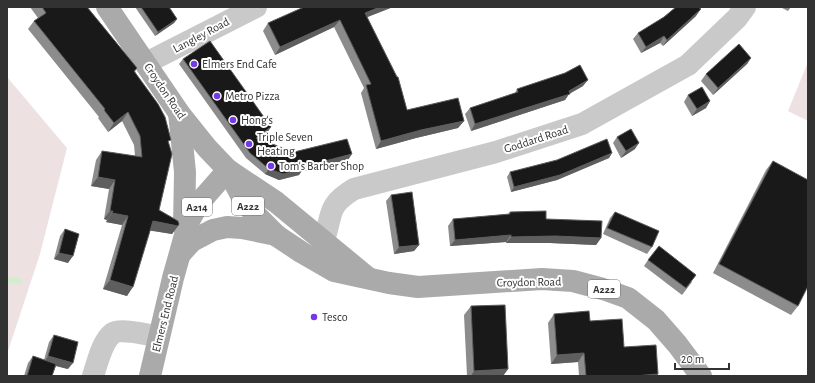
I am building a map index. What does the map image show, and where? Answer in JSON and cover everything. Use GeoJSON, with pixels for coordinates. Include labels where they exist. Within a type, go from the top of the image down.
{"type":"FeatureCollection","features":[{"type":"Feature","properties":{"kind":"main road","name":"Croydon Road"},"geometry":{"type":"LineString","coordinates":[[107,7],[179,113],[207,148],[228,170],[276,202],[370,279]]}},
{"type":"Feature","properties":{"kind":"main road"},"geometry":{"type":"LineString","coordinates":[[179,113],[185,172],[184,224],[181,253]]}},
{"type":"Feature","properties":{"kind":"main road","name":"Croydon Road"},"geometry":{"type":"LineString","coordinates":[[228,170],[245,203],[277,236],[334,271],[389,284],[418,287],[542,279],[574,281],[603,289],[628,298],[656,320],[677,344],[701,376]]}},
{"type":"Feature","properties":{"kind":"main road","name":"Elmers End Road"},"geometry":{"type":"LineString","coordinates":[[150,376],[173,278],[189,221],[198,204],[228,170]]}},
{"type":"Feature","properties":{"kind":"main road","name":"Elmers End Road"},"geometry":{"type":"LineString","coordinates":[[181,253],[192,241],[212,230],[242,228],[277,236]]}},
{"type":"Feature","properties":{"kind":"street","name":"Langley Road"},"geometry":{"type":"LineString","coordinates":[[146,63],[256,7]]}},
{"type":"Feature","properties":{"kind":"street","name":"Goddard Road"},"geometry":{"type":"LineString","coordinates":[[324,240],[330,213],[335,204],[345,195],[354,190],[496,152],[582,124],[688,65],[738,18],[745,7]]}},
{"type":"Feature","properties":{"kind":"street"},"geometry":{"type":"LineString","coordinates":[[93,376],[100,354],[107,339],[114,332],[122,331],[159,337]]}},
{"type":"Feature","properties":{"kind":"shaded area"},"geometry":{"type":"Polygon","coordinates":[[[808,62],[808,121],[788,111],[808,62]]]}},
{"type":"Feature","properties":{"kind":"shaded area"},"geometry":{"type":"Polygon","coordinates":[[[7,77],[67,148],[40,254],[7,354],[7,77]]]}},
{"type":"Feature","properties":{"kind":"building"},"geometry":{"type":"Polygon","coordinates":[[[42,7],[87,7],[137,68],[134,71],[158,104],[165,117],[171,140],[168,141],[172,154],[159,210],[178,221],[179,224],[178,226],[153,221],[133,287],[110,280],[128,216],[112,213],[113,211],[110,211],[115,180],[98,177],[102,151],[142,157],[140,136],[128,112],[114,123],[104,110],[105,109],[34,21],[46,13],[42,7]]]}},
{"type":"Feature","properties":{"kind":"building"},"geometry":{"type":"Polygon","coordinates":[[[141,7],[169,7],[177,19],[158,32],[141,7]]]}},
{"type":"Feature","properties":{"kind":"building"},"geometry":{"type":"Polygon","coordinates":[[[304,7],[380,7],[365,13],[398,77],[407,110],[458,98],[464,121],[421,130],[381,141],[366,85],[371,84],[340,20],[280,47],[268,23],[304,7]]]}},
{"type":"Feature","properties":{"kind":"building"},"geometry":{"type":"Polygon","coordinates":[[[676,7],[698,7],[701,9],[667,40],[664,36],[646,47],[638,33],[664,17],[676,7]]]}},
{"type":"Feature","properties":{"kind":"building"},"geometry":{"type":"Polygon","coordinates":[[[210,41],[271,127],[256,138],[294,152],[347,139],[352,154],[302,167],[303,169],[283,174],[269,169],[250,153],[183,59],[210,41]]]}},
{"type":"Feature","properties":{"kind":"building"},"geometry":{"type":"Polygon","coordinates":[[[739,44],[751,58],[718,88],[706,74],[739,44]]]}},
{"type":"Feature","properties":{"kind":"building"},"geometry":{"type":"Polygon","coordinates":[[[580,65],[588,80],[569,91],[570,94],[475,124],[470,108],[518,92],[517,89],[565,73],[580,65]]]}},
{"type":"Feature","properties":{"kind":"building"},"geometry":{"type":"Polygon","coordinates":[[[702,87],[710,101],[697,109],[688,95],[702,87]]]}},
{"type":"Feature","properties":{"kind":"building"},"geometry":{"type":"Polygon","coordinates":[[[631,129],[639,143],[626,151],[617,137],[631,129]]]}},
{"type":"Feature","properties":{"kind":"building"},"geometry":{"type":"Polygon","coordinates":[[[607,139],[612,153],[560,175],[514,187],[510,172],[557,160],[607,139]]]}},
{"type":"Feature","properties":{"kind":"building"},"geometry":{"type":"Polygon","coordinates":[[[773,161],[808,180],[808,286],[798,306],[719,264],[773,161]]]}},
{"type":"Feature","properties":{"kind":"building"},"geometry":{"type":"Polygon","coordinates":[[[412,192],[419,245],[399,247],[391,195],[412,192]]]}},
{"type":"Feature","properties":{"kind":"building"},"geometry":{"type":"Polygon","coordinates":[[[546,211],[546,219],[602,221],[601,238],[555,236],[511,237],[511,235],[455,240],[453,219],[510,214],[510,212],[546,211]]]}},
{"type":"Feature","properties":{"kind":"building"},"geometry":{"type":"Polygon","coordinates":[[[615,212],[659,231],[652,247],[607,228],[615,212]]]}},
{"type":"Feature","properties":{"kind":"building"},"geometry":{"type":"Polygon","coordinates":[[[65,229],[79,234],[73,256],[59,253],[65,229]]]}},
{"type":"Feature","properties":{"kind":"building"},"geometry":{"type":"Polygon","coordinates":[[[659,246],[696,275],[686,288],[648,260],[659,246]]]}},
{"type":"Feature","properties":{"kind":"building"},"geometry":{"type":"Polygon","coordinates":[[[505,305],[508,369],[474,371],[471,306],[505,305]]]}},
{"type":"Feature","properties":{"kind":"building"},"geometry":{"type":"Polygon","coordinates":[[[589,311],[590,321],[622,319],[624,347],[656,345],[658,374],[634,376],[586,376],[584,353],[557,355],[554,314],[589,311]]]}},
{"type":"Feature","properties":{"kind":"building"},"geometry":{"type":"Polygon","coordinates":[[[54,335],[78,342],[73,363],[48,356],[54,335]]]}},
{"type":"Feature","properties":{"kind":"building"},"geometry":{"type":"Polygon","coordinates":[[[33,356],[56,364],[52,376],[27,376],[33,356]]]}},
{"type":"Feature","properties":{"kind":"waterway"},"geometry":{"type":"LineString","coordinates":[[7,280],[20,281]]}},
{"type":"Feature","properties":{"kind":"place","name":"Elmers End Cafe"},"geometry":{"type":"Point","coordinates":[194,64]}},
{"type":"Feature","properties":{"kind":"place","name":"Metro Pizza"},"geometry":{"type":"Point","coordinates":[217,96]}},
{"type":"Feature","properties":{"kind":"place","name":"Hong's"},"geometry":{"type":"Point","coordinates":[233,120]}},
{"type":"Feature","properties":{"kind":"place","name":"Triple Seven Heating"},"geometry":{"type":"Point","coordinates":[249,144]}},
{"type":"Feature","properties":{"kind":"place","name":"Tom's Barber Shop"},"geometry":{"type":"Point","coordinates":[271,166]}},
{"type":"Feature","properties":{"kind":"place","name":"Tesco"},"geometry":{"type":"Point","coordinates":[314,317]}}]}
